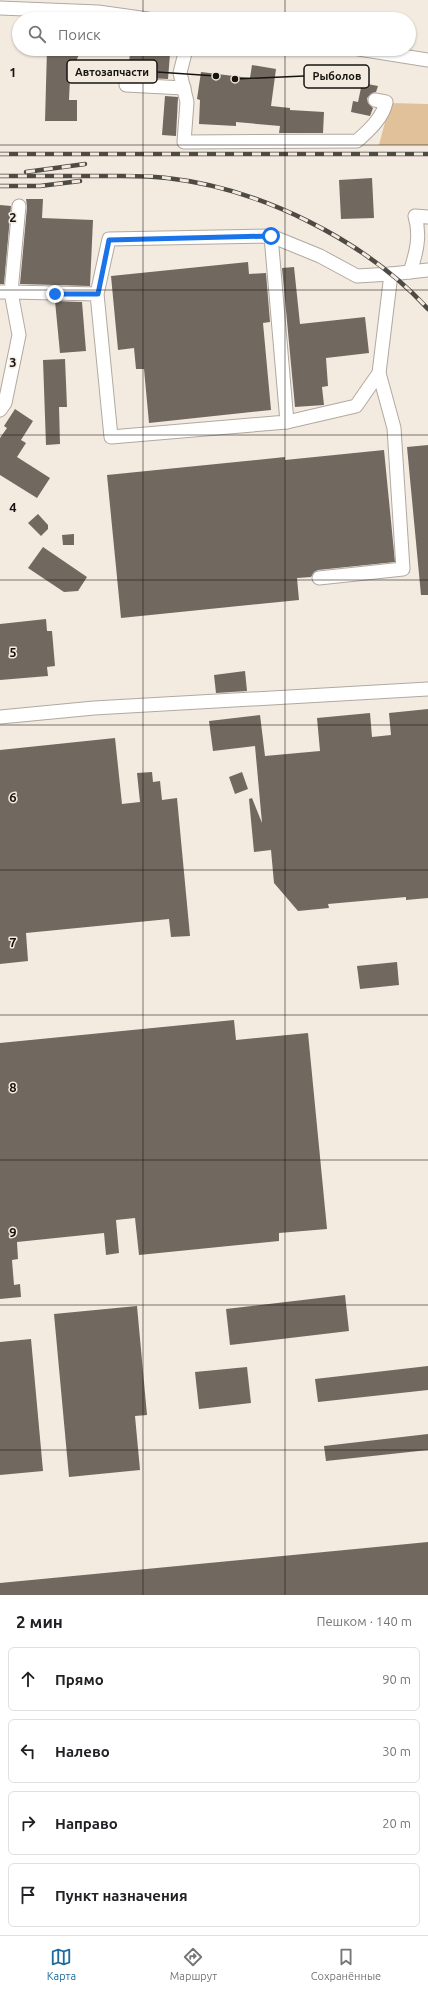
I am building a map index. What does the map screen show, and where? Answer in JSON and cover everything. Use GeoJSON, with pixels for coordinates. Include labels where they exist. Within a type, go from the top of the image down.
{"type":"FeatureCollection","features":[{"type":"Feature","properties":{"kind":"street"},"geometry":{"type":"LineString","coordinates":[[0,8],[98,12]]}},
{"type":"Feature","properties":{"kind":"street"},"geometry":{"type":"LineString","coordinates":[[184,56],[180,73],[186,102],[184,142],[357,141],[367,132],[384,110],[386,102],[375,100]]}},
{"type":"Feature","properties":{"kind":"street"},"geometry":{"type":"LineString","coordinates":[[403,56],[428,60]]}},
{"type":"Feature","properties":{"kind":"street"},"geometry":{"type":"LineString","coordinates":[[126,85],[184,88]]}},
{"type":"Feature","properties":{"kind":"street"},"geometry":{"type":"LineString","coordinates":[[0,410],[5,403],[19,335],[5,292],[19,206]]}},
{"type":"Feature","properties":{"kind":"street"},"geometry":{"type":"LineString","coordinates":[[410,272],[417,250],[418,226],[415,216],[428,217]]}},
{"type":"Feature","properties":{"kind":"street"},"geometry":{"type":"LineString","coordinates":[[379,373],[356,406],[287,422],[111,437],[98,294],[109,240],[271,236],[320,256],[357,276],[428,270]]}},
{"type":"Feature","properties":{"kind":"street"},"geometry":{"type":"LineString","coordinates":[[271,236],[287,422]]}},
{"type":"Feature","properties":{"kind":"street"},"geometry":{"type":"LineString","coordinates":[[319,578],[403,569],[394,428],[379,373],[391,274]]}},
{"type":"Feature","properties":{"kind":"street"},"geometry":{"type":"LineString","coordinates":[[5,292],[98,294]]}},
{"type":"Feature","properties":{"kind":"street"},"geometry":{"type":"LineString","coordinates":[[0,717],[94,708],[428,689]]}},
{"type":"Feature","properties":{"kind":"shaded area"},"geometry":{"type":"Polygon","coordinates":[[[390,103],[428,104],[428,145],[379,145],[390,103]]]}},
{"type":"Feature","properties":{"kind":"building"},"geometry":{"type":"Polygon","coordinates":[[[47,56],[78,56],[70,77],[69,100],[77,100],[77,121],[45,121],[47,56]]]}},
{"type":"Feature","properties":{"kind":"building"},"geometry":{"type":"Polygon","coordinates":[[[130,56],[170,56],[168,79],[128,77],[130,56]]]}},
{"type":"Feature","properties":{"kind":"building"},"geometry":{"type":"Polygon","coordinates":[[[252,65],[276,69],[271,106],[290,108],[290,110],[324,112],[323,133],[279,133],[280,126],[236,122],[236,126],[199,124],[200,100],[197,99],[201,72],[250,78],[252,65]]]}},
{"type":"Feature","properties":{"kind":"building"},"geometry":{"type":"Polygon","coordinates":[[[362,83],[378,86],[376,92],[372,93],[367,98],[368,103],[373,108],[370,116],[351,112],[353,101],[358,102],[362,83]]]}},
{"type":"Feature","properties":{"kind":"building"},"geometry":{"type":"Polygon","coordinates":[[[165,96],[178,97],[176,136],[162,135],[165,96]]]}},
{"type":"Feature","properties":{"kind":"building"},"geometry":{"type":"Polygon","coordinates":[[[372,178],[374,218],[341,219],[339,180],[372,178]]]}},
{"type":"Feature","properties":{"kind":"building"},"geometry":{"type":"Polygon","coordinates":[[[26,199],[43,199],[42,218],[93,220],[90,286],[20,284],[27,207],[26,199]]]}},
{"type":"Feature","properties":{"kind":"building"},"geometry":{"type":"Polygon","coordinates":[[[0,205],[11,206],[4,284],[0,284],[0,205]]]}},
{"type":"Feature","properties":{"kind":"building"},"geometry":{"type":"Polygon","coordinates":[[[248,262],[249,274],[266,273],[270,322],[263,323],[271,410],[149,423],[144,369],[136,369],[134,348],[118,350],[111,276],[248,262]]]}},
{"type":"Feature","properties":{"kind":"building"},"geometry":{"type":"Polygon","coordinates":[[[294,267],[300,324],[365,317],[369,353],[326,358],[328,386],[322,387],[324,405],[295,407],[282,268],[294,267]]]}},
{"type":"Feature","properties":{"kind":"building"},"geometry":{"type":"Polygon","coordinates":[[[55,301],[82,302],[86,351],[60,353],[55,301]]]}},
{"type":"Feature","properties":{"kind":"building"},"geometry":{"type":"Polygon","coordinates":[[[65,359],[67,407],[59,407],[60,444],[46,445],[43,360],[65,359]]]}},
{"type":"Feature","properties":{"kind":"building"},"geometry":{"type":"Polygon","coordinates":[[[15,409],[33,421],[21,440],[26,443],[17,457],[50,478],[37,498],[0,475],[0,438],[7,428],[4,426],[15,409]]]}},
{"type":"Feature","properties":{"kind":"building"},"geometry":{"type":"Polygon","coordinates":[[[428,445],[428,595],[421,595],[407,447],[428,445]]]}},
{"type":"Feature","properties":{"kind":"building"},"geometry":{"type":"Polygon","coordinates":[[[384,450],[395,562],[318,570],[314,572],[311,577],[297,578],[299,600],[121,618],[107,475],[285,457],[285,460],[384,450]]]}},
{"type":"Feature","properties":{"kind":"building"},"geometry":{"type":"Polygon","coordinates":[[[38,514],[48,525],[48,529],[41,536],[28,523],[38,514]]]}},
{"type":"Feature","properties":{"kind":"building"},"geometry":{"type":"Polygon","coordinates":[[[74,534],[74,545],[63,545],[62,535],[74,534]]]}},
{"type":"Feature","properties":{"kind":"building"},"geometry":{"type":"Polygon","coordinates":[[[43,547],[87,577],[78,591],[64,592],[28,568],[43,547]]]}},
{"type":"Feature","properties":{"kind":"building"},"geometry":{"type":"Polygon","coordinates":[[[46,619],[47,631],[52,631],[55,666],[47,667],[48,676],[0,680],[0,624],[46,619]]]}},
{"type":"Feature","properties":{"kind":"building"},"geometry":{"type":"Polygon","coordinates":[[[245,671],[247,691],[216,693],[214,675],[245,671]]]}},
{"type":"Feature","properties":{"kind":"building"},"geometry":{"type":"Polygon","coordinates":[[[428,709],[428,898],[406,900],[406,897],[328,904],[329,908],[298,911],[274,883],[271,850],[254,852],[249,799],[252,798],[262,823],[255,746],[213,751],[209,721],[260,715],[265,756],[320,751],[317,718],[370,713],[372,737],[391,735],[389,713],[428,709]]]}},
{"type":"Feature","properties":{"kind":"building"},"geometry":{"type":"Polygon","coordinates":[[[115,738],[122,804],[140,802],[137,773],[152,772],[153,782],[160,781],[162,800],[177,798],[190,936],[171,937],[169,919],[26,933],[28,961],[0,964],[0,750],[115,738]]]}},
{"type":"Feature","properties":{"kind":"building"},"geometry":{"type":"Polygon","coordinates":[[[242,772],[248,789],[235,794],[229,777],[242,772]]]}},
{"type":"Feature","properties":{"kind":"building"},"geometry":{"type":"Polygon","coordinates":[[[397,962],[399,985],[360,989],[357,966],[397,962]]]}},
{"type":"Feature","properties":{"kind":"building"},"geometry":{"type":"Polygon","coordinates":[[[234,1020],[236,1040],[308,1033],[327,1229],[279,1233],[279,1241],[139,1255],[135,1218],[116,1220],[119,1253],[106,1255],[104,1233],[17,1242],[18,1259],[12,1260],[14,1285],[20,1284],[21,1297],[0,1299],[0,1043],[234,1020]]]}},
{"type":"Feature","properties":{"kind":"building"},"geometry":{"type":"Polygon","coordinates":[[[345,1295],[349,1331],[230,1345],[226,1309],[345,1295]]]}},
{"type":"Feature","properties":{"kind":"building"},"geometry":{"type":"Polygon","coordinates":[[[137,1306],[147,1415],[135,1416],[140,1470],[69,1477],[54,1314],[137,1306]]]}},
{"type":"Feature","properties":{"kind":"building"},"geometry":{"type":"Polygon","coordinates":[[[31,1339],[43,1471],[0,1475],[0,1342],[31,1339]]]}},
{"type":"Feature","properties":{"kind":"building"},"geometry":{"type":"Polygon","coordinates":[[[428,1366],[428,1390],[318,1402],[315,1379],[428,1366]]]}},
{"type":"Feature","properties":{"kind":"building"},"geometry":{"type":"Polygon","coordinates":[[[247,1367],[251,1403],[199,1409],[195,1372],[247,1367]]]}},
{"type":"Feature","properties":{"kind":"building"},"geometry":{"type":"Polygon","coordinates":[[[428,1434],[428,1450],[326,1461],[324,1446],[428,1434]]]}},
{"type":"Feature","properties":{"kind":"building"},"geometry":{"type":"Polygon","coordinates":[[[428,1542],[428,1595],[0,1595],[0,1583],[428,1542]]]}},
{"type":"Feature","properties":{"kind":"railway"},"geometry":{"type":"LineString","coordinates":[[0,154],[428,154]]}},
{"type":"Feature","properties":{"kind":"railway"},"geometry":{"type":"LineString","coordinates":[[26,172],[85,164]]}},
{"type":"Feature","properties":{"kind":"railway"},"geometry":{"type":"LineString","coordinates":[[0,176],[150,176],[202,184],[238,193],[308,221],[342,240],[374,261],[402,284],[428,309]]}},
{"type":"Feature","properties":{"kind":"railway"},"geometry":{"type":"LineString","coordinates":[[0,186],[40,186],[80,181]]}},
{"type":"Feature","properties":{"kind":"place","name":"Автозапчасти"},"geometry":{"type":"Point","coordinates":[216,76]}},
{"type":"Feature","properties":{"kind":"place","name":"Рыболов"},"geometry":{"type":"Point","coordinates":[235,79]}},
{"type":"Feature","properties":{"kind":"route"},"geometry":{"type":"LineString","coordinates":[[55,294],[98,294],[109,240],[271,236]]}}]}
